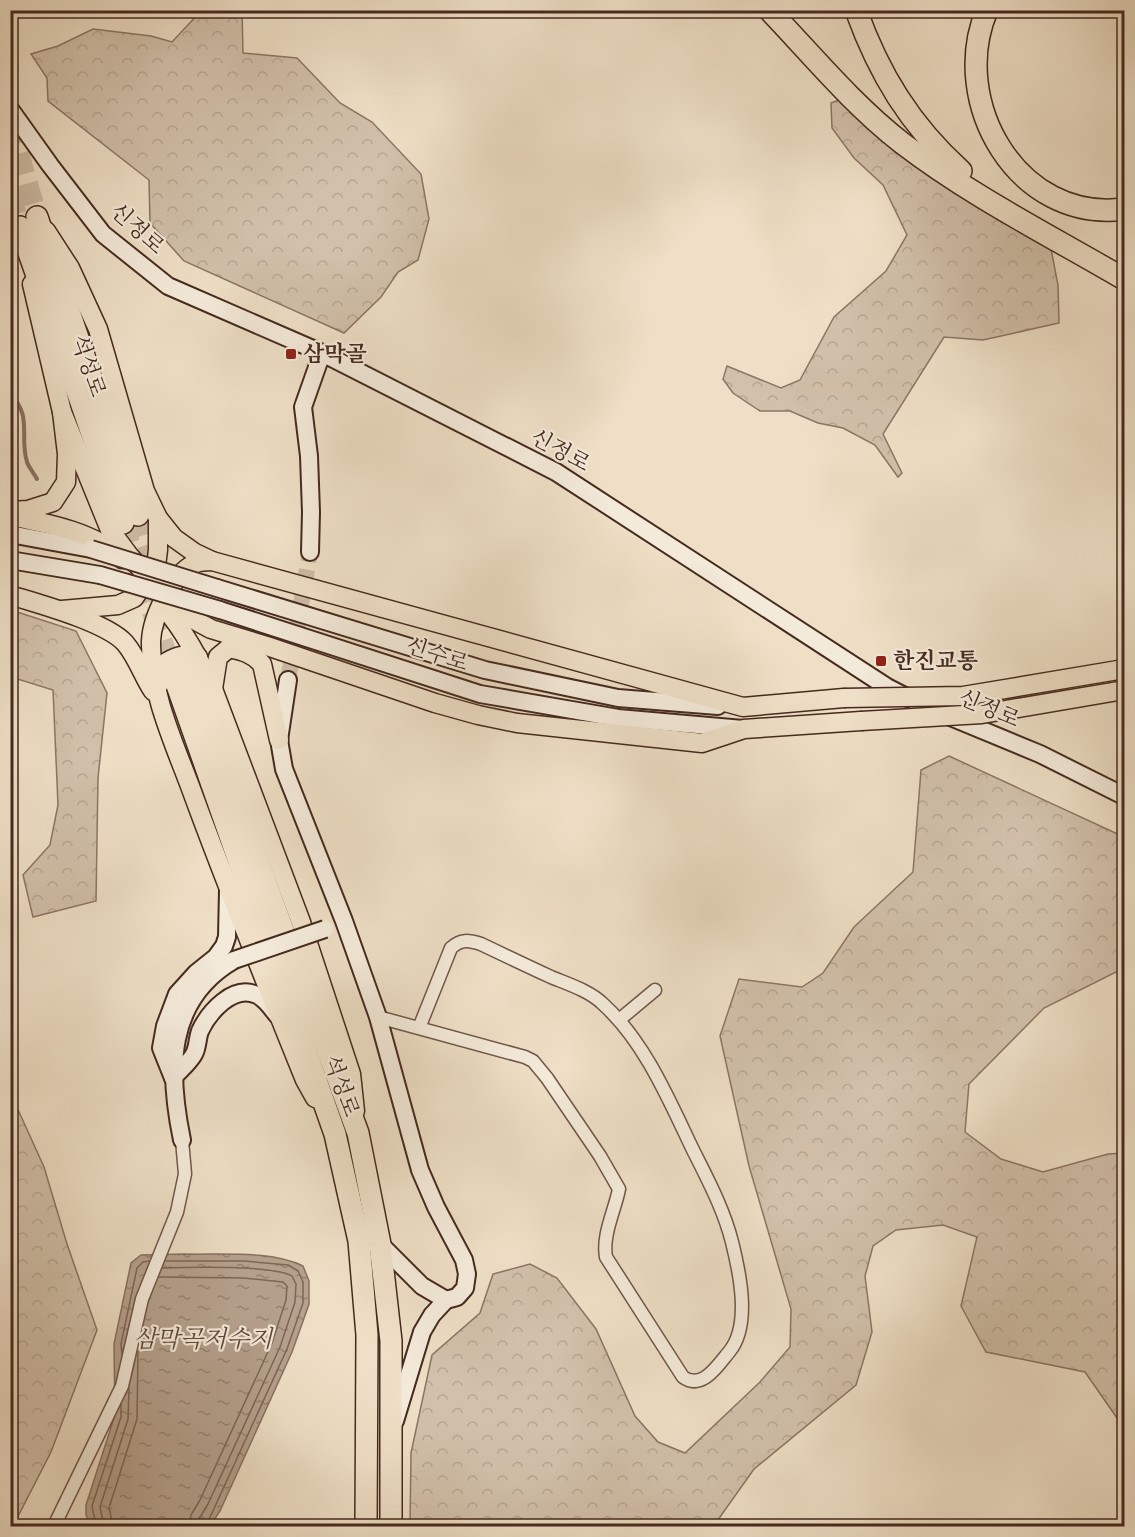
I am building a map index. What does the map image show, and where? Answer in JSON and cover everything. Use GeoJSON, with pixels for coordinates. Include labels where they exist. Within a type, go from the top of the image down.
{"type":"FeatureCollection","features":[{"type":"Feature","properties":{"kind":"highway"},"geometry":{"type":"LineString","coordinates":[[769,10],[860,105],[900,142],[972,192],[1125,279]]}},
{"type":"Feature","properties":{"kind":"highway"},"geometry":{"type":"LineString","coordinates":[[855,10],[888,84],[912,121],[949,160],[1025,222]]}},
{"type":"Feature","properties":{"kind":"highway"},"geometry":{"type":"LineString","coordinates":[[987,10],[975,62],[979,101],[993,137],[1023,176],[1060,200],[1080,207],[1099,210],[1125,209]]}},
{"type":"Feature","properties":{"kind":"highway","name":"석성로"},"geometry":{"type":"LineString","coordinates":[[28,222],[132,522]]}},
{"type":"Feature","properties":{"kind":"highway","name":"석성로"},"geometry":{"type":"LineString","coordinates":[[186,665],[358,1133],[380,1244],[391,1341],[391,1527]]}},
{"type":"Feature","properties":{"kind":"highway","name":"석성로"},"geometry":{"type":"LineString","coordinates":[[186,665],[335,1134],[358,1241],[367,1335],[366,1527]]}},
{"type":"Feature","properties":{"kind":"main road"},"geometry":{"type":"LineString","coordinates":[[10,513],[53,502],[66,482],[67,454],[62,412],[28,222]]}},
{"type":"Feature","properties":{"kind":"main road"},"geometry":{"type":"LineString","coordinates":[[28,222],[70,268],[98,329],[145,491],[146,515],[133,528],[121,531],[132,522],[145,491]]}},
{"type":"Feature","properties":{"kind":"main road"},"geometry":{"type":"LineString","coordinates":[[60,610],[118,605],[134,598],[156,566],[158,550],[132,522],[62,412]]}},
{"type":"Feature","properties":{"kind":"main road"},"geometry":{"type":"LineString","coordinates":[[10,513],[99,541],[146,581],[182,629],[186,665],[213,689],[301,922],[351,1074],[358,1133]]}},
{"type":"Feature","properties":{"kind":"main road"},"geometry":{"type":"LineString","coordinates":[[132,522],[174,538],[195,553],[212,561],[743,707]]}},
{"type":"Feature","properties":{"kind":"main road"},"geometry":{"type":"LineString","coordinates":[[132,522],[146,581]]}},
{"type":"Feature","properties":{"kind":"main road"},"geometry":{"type":"LineString","coordinates":[[158,697],[151,638],[164,602],[169,590],[183,571],[196,562],[212,561]]}},
{"type":"Feature","properties":{"kind":"main road"},"geometry":{"type":"LineString","coordinates":[[10,595],[60,610],[102,628],[122,641],[130,650],[158,697],[228,890],[280,1019],[305,1080],[335,1134]]}},
{"type":"Feature","properties":{"kind":"main road"},"geometry":{"type":"LineString","coordinates":[[164,602],[211,629],[478,715],[517,723],[702,743],[744,729]]}},
{"type":"Feature","properties":{"kind":"main road"},"geometry":{"type":"LineString","coordinates":[[213,689],[218,657],[229,648],[236,645],[267,646]]}},
{"type":"Feature","properties":{"kind":"main road"},"geometry":{"type":"LineString","coordinates":[[229,648],[246,652],[262,664],[279,740]]}},
{"type":"Feature","properties":{"kind":"main road"},"geometry":{"type":"LineString","coordinates":[[158,697],[162,665],[174,657],[189,654],[186,665]]}},
{"type":"Feature","properties":{"kind":"main road","name":"신수로"},"geometry":{"type":"LineString","coordinates":[[743,707],[844,698],[963,696],[1125,669]]}},
{"type":"Feature","properties":{"kind":"main road","name":"신수로"},"geometry":{"type":"LineString","coordinates":[[744,729],[982,714],[1125,690]]}},
{"type":"Feature","properties":{"kind":"street","name":"신정로"},"geometry":{"type":"LineString","coordinates":[[10,109],[103,234],[168,286],[322,353],[556,472],[887,687],[924,706],[1040,754],[1125,796]]}},
{"type":"Feature","properties":{"kind":"street"},"geometry":{"type":"LineString","coordinates":[[310,552],[309,456],[303,407],[322,353]]}},
{"type":"Feature","properties":{"kind":"street","name":"신수로"},"geometry":{"type":"LineString","coordinates":[[10,534],[91,549],[485,670],[618,698],[743,707]]}},
{"type":"Feature","properties":{"kind":"street","name":"신수로"},"geometry":{"type":"LineString","coordinates":[[10,560],[100,575],[220,610],[480,694],[618,718],[744,729]]}},
{"type":"Feature","properties":{"kind":"street"},"geometry":{"type":"LineString","coordinates":[[288,680],[279,740],[284,769],[344,921],[378,1017],[420,1170],[436,1208],[464,1260],[467,1274],[465,1288],[457,1297],[446,1300],[432,1315],[422,1332],[391,1433]]}},
{"type":"Feature","properties":{"kind":"street"},"geometry":{"type":"LineString","coordinates":[[54,1527],[122,1386],[142,1299],[177,1212],[185,1174],[182,1140],[172,1078],[161,1048],[165,1026],[177,994],[196,973],[216,957],[224,946],[227,937],[228,890]]}},
{"type":"Feature","properties":{"kind":"street"},"geometry":{"type":"LineString","coordinates":[[172,1078],[180,1025],[198,989],[217,970],[234,960],[344,921]]}},
{"type":"Feature","properties":{"kind":"street"},"geometry":{"type":"LineString","coordinates":[[378,1017],[533,1061],[611,1172],[619,1189],[604,1248],[606,1257],[683,1377],[689,1382],[704,1379],[733,1346],[740,1334],[743,1310],[732,1242],[717,1200],[673,1109],[644,1055],[619,1020],[602,1002],[575,987],[481,944],[466,940],[456,943],[451,948],[419,1028]]}},
{"type":"Feature","properties":{"kind":"street"},"geometry":{"type":"LineString","coordinates":[[619,1020],[655,990]]}},
{"type":"Feature","properties":{"kind":"street"},"geometry":{"type":"LineString","coordinates":[[172,1078],[194,1054],[197,1040],[218,1004],[229,997],[255,994],[264,999],[280,1019]]}},
{"type":"Feature","properties":{"kind":"street"},"geometry":{"type":"LineString","coordinates":[[380,1244],[422,1286],[446,1300]]}},
{"type":"Feature","properties":{"kind":"green space"},"geometry":{"type":"Polygon","coordinates":[[[201,11],[242,11],[243,53],[297,58],[340,103],[372,122],[421,174],[429,219],[418,260],[398,272],[381,297],[344,333],[184,261],[150,223],[149,180],[48,101],[47,78],[31,54],[58,46],[93,29],[151,36],[172,42],[201,11]]]}},
{"type":"Feature","properties":{"kind":"green space"},"geometry":{"type":"Polygon","coordinates":[[[844,98],[1051,249],[1058,285],[1059,323],[983,340],[944,337],[883,434],[902,473],[898,477],[875,445],[843,428],[818,423],[790,411],[760,411],[733,393],[723,379],[727,366],[781,388],[800,380],[834,317],[886,271],[907,235],[883,185],[854,158],[832,128],[831,103],[844,98]]]}},
{"type":"Feature","properties":{"kind":"green space"},"geometry":{"type":"Polygon","coordinates":[[[11,610],[76,631],[107,693],[98,778],[96,901],[33,917],[23,875],[50,845],[58,805],[53,690],[11,677],[11,610]]]}},
{"type":"Feature","properties":{"kind":"green space"},"geometry":{"type":"Polygon","coordinates":[[[949,756],[1124,837],[1124,968],[1044,1008],[969,1084],[965,1132],[1001,1159],[1043,1172],[1108,1154],[1124,1153],[1124,1428],[1085,1372],[986,1352],[961,1306],[977,1237],[943,1225],[896,1230],[873,1246],[865,1276],[872,1332],[856,1385],[754,1469],[715,1524],[717,1526],[410,1526],[411,1453],[432,1355],[480,1313],[493,1274],[530,1264],[557,1278],[596,1329],[635,1416],[658,1442],[685,1453],[760,1382],[790,1347],[791,1309],[749,1166],[720,1036],[739,979],[802,987],[823,973],[854,927],[913,872],[921,770],[949,756]]]}},
{"type":"Feature","properties":{"kind":"green space"},"geometry":{"type":"Polygon","coordinates":[[[10,1092],[44,1167],[67,1244],[97,1330],[51,1452],[13,1526],[10,1526],[10,1092]]]}},
{"type":"Feature","properties":{"kind":"water","name":"삼막곡저수지"},"geometry":{"type":"Polygon","coordinates":[[[141,1255],[261,1255],[303,1266],[309,1281],[309,1304],[292,1352],[220,1511],[210,1526],[90,1525],[86,1515],[86,1505],[115,1415],[114,1344],[131,1263],[141,1255]]]}},
{"type":"Feature","properties":{"kind":"waterway"},"geometry":{"type":"LineString","coordinates":[[10,394],[21,410],[27,462],[37,479]]}},
{"type":"Feature","properties":{"kind":"tunnel"},"geometry":{"type":"LineString","coordinates":[[10,124],[37,217]]}},
{"type":"Feature","properties":{"kind":"tunnel"},"geometry":{"type":"LineString","coordinates":[[10,194],[20,227]]}},
{"type":"Feature","properties":{"kind":"tunnel"},"geometry":{"type":"LineString","coordinates":[[138,515],[158,577]]}},
{"type":"Feature","properties":{"kind":"tunnel"},"geometry":{"type":"LineString","coordinates":[[123,523],[172,671]]}},
{"type":"Feature","properties":{"kind":"tunnel"},"geometry":{"type":"LineString","coordinates":[[288,680],[310,552]]}},
{"type":"Feature","properties":{"kind":"place","name":"삼막골"},"geometry":{"type":"Point","coordinates":[291,354]}},
{"type":"Feature","properties":{"kind":"place","name":"한진교통"},"geometry":{"type":"Point","coordinates":[881,661]}}]}
